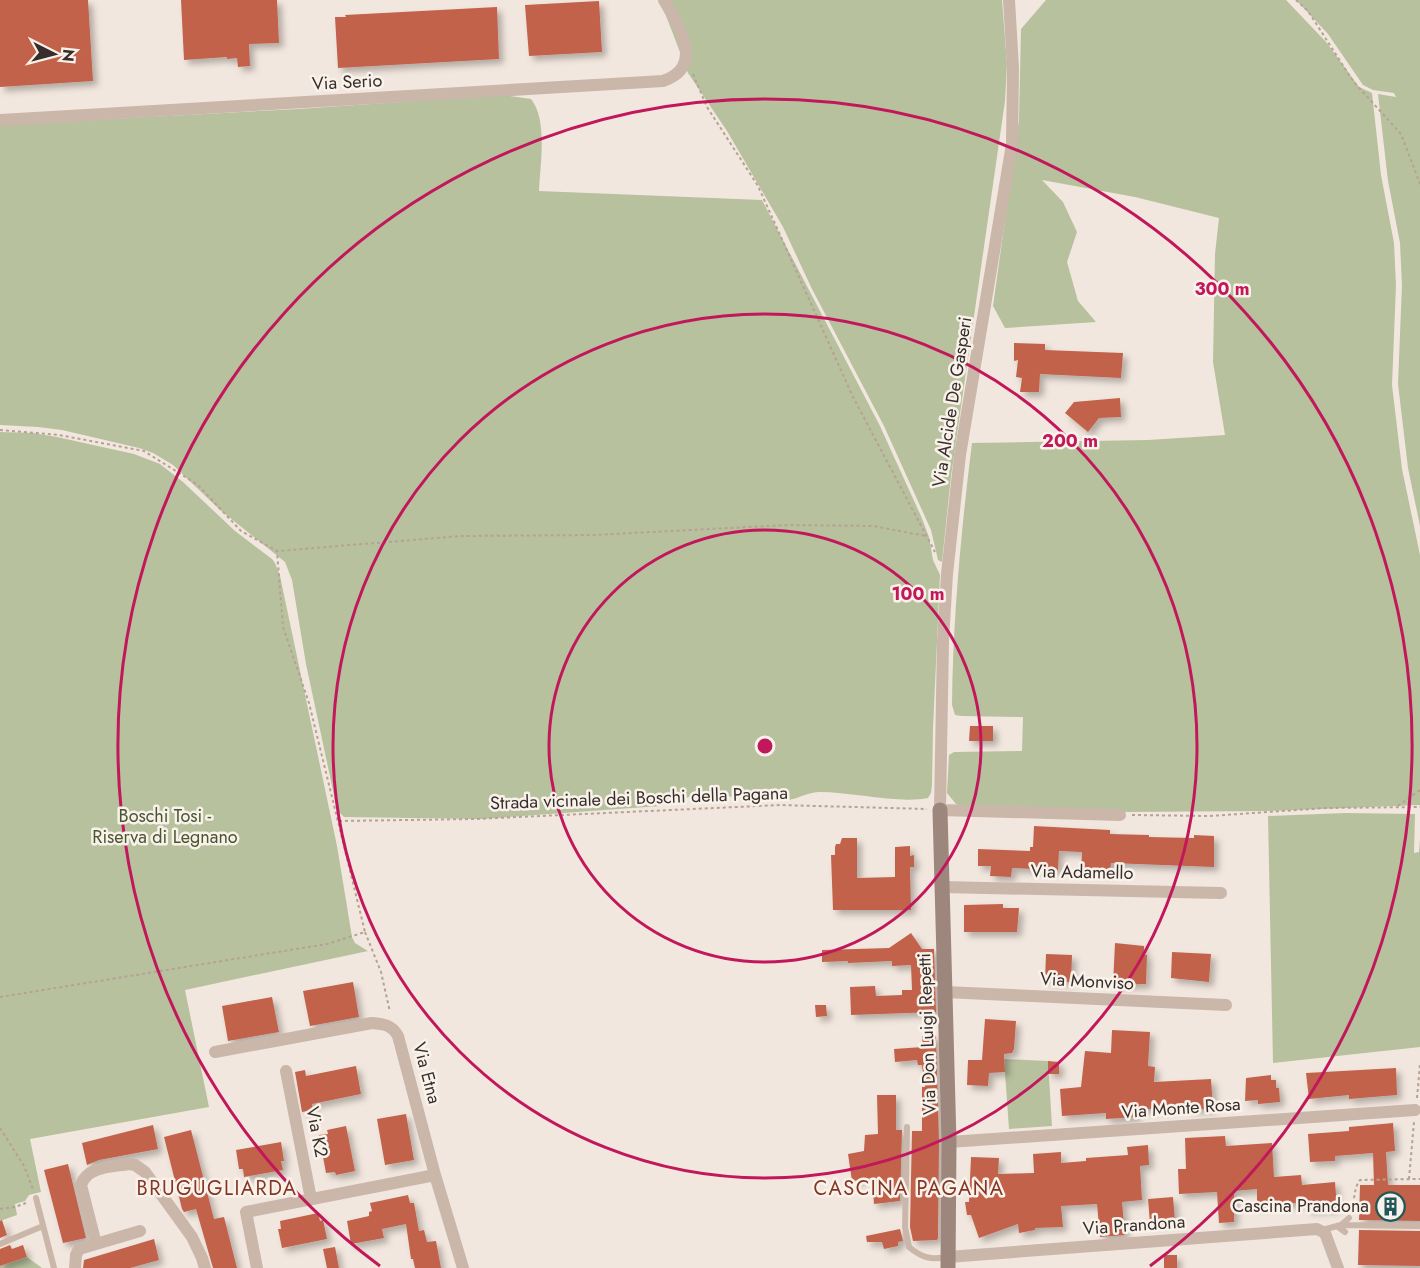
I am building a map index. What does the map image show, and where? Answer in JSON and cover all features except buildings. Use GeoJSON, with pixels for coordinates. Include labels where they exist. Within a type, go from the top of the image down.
{"type":"FeatureCollection","features":[{"type":"Feature","properties":{"kind":"street"},"geometry":{"type":"LineString","coordinates":[[664,0],[682,35],[688,54],[687,60]]}},
{"type":"Feature","properties":{"kind":"street","name":"Via Alcide De Gasperi"},"geometry":{"type":"LineString","coordinates":[[940,810],[943,641],[948,562],[960,455],[1012,144],[1013,68],[1009,0]]}},
{"type":"Feature","properties":{"kind":"street","name":"Via Serio"},"geometry":{"type":"LineString","coordinates":[[0,120],[663,81],[679,70],[687,60]]}},
{"type":"Feature","properties":{"kind":"street"},"geometry":{"type":"LineString","coordinates":[[940,810],[1120,815]]}},
{"type":"Feature","properties":{"kind":"street","name":"Via Don Luigi Repetti"},"geometry":{"type":"LineString","coordinates":[[940,810],[949,1142],[948,1262]]}},
{"type":"Feature","properties":{"kind":"street","name":"Via Adamello"},"geometry":{"type":"LineString","coordinates":[[942,887],[1221,893]]}},
{"type":"Feature","properties":{"kind":"street","name":"Via Monviso"},"geometry":{"type":"LineString","coordinates":[[945,992],[1226,1005]]}},
{"type":"Feature","properties":{"kind":"street","name":"Via Etna"},"geometry":{"type":"LineString","coordinates":[[215,1052],[372,1023],[385,1024],[394,1029],[398,1036],[435,1175],[463,1268]]}},
{"type":"Feature","properties":{"kind":"street","name":"Via K2"},"geometry":{"type":"LineString","coordinates":[[286,1071],[311,1199]]}},
{"type":"Feature","properties":{"kind":"street","name":"Via Monte Rosa"},"geometry":{"type":"LineString","coordinates":[[949,1142],[1415,1110]]}},
{"type":"Feature","properties":{"kind":"street"},"geometry":{"type":"LineString","coordinates":[[96,1244],[81,1185],[83,1178],[92,1172],[129,1164],[135,1165],[145,1172],[192,1237],[205,1268]]}},
{"type":"Feature","properties":{"kind":"street"},"geometry":{"type":"LineString","coordinates":[[257,1268],[246,1212],[435,1175]]}},
{"type":"Feature","properties":{"kind":"street","name":"Via Prandona"},"geometry":{"type":"LineString","coordinates":[[948,1262],[1312,1229],[1322,1230]]}},
{"type":"Feature","properties":{"kind":"street"},"geometry":{"type":"LineString","coordinates":[[1322,1230],[1338,1268]]}},
{"type":"Feature","properties":{"kind":"street"},"geometry":{"type":"LineString","coordinates":[[75,1268],[76,1255],[79,1250],[140,1231]]}},
{"type":"Feature","properties":{"kind":"lane","name":"Via Don Luigi Repetti"},"geometry":{"type":"LineString","coordinates":[[907,1128],[905,1221],[909,1247],[923,1257],[948,1262]]}},
{"type":"Feature","properties":{"kind":"lane"},"geometry":{"type":"LineString","coordinates":[[36,1198],[54,1268]]}},
{"type":"Feature","properties":{"kind":"lane"},"geometry":{"type":"LineString","coordinates":[[1339,1226],[1349,1218]]}},
{"type":"Feature","properties":{"kind":"lane"},"geometry":{"type":"LineString","coordinates":[[0,1244],[43,1226]]}},
{"type":"Feature","properties":{"kind":"lane"},"geometry":{"type":"LineString","coordinates":[[1339,1226],[1345,1232]]}},
{"type":"Feature","properties":{"kind":"lane"},"geometry":{"type":"LineString","coordinates":[[1322,1230],[1339,1226],[1420,1226]]}},
{"type":"Feature","properties":{"kind":"path"},"geometry":{"type":"LineString","coordinates":[[1296,0],[1308,11],[1353,81],[1401,134],[1420,184]]}},
{"type":"Feature","properties":{"kind":"path"},"geometry":{"type":"LineString","coordinates":[[0,430],[59,435],[144,451],[198,485],[241,531],[277,551],[462,536],[593,535],[788,525],[873,526],[926,536],[853,397],[758,186],[707,107],[687,60]]}},
{"type":"Feature","properties":{"kind":"path"},"geometry":{"type":"LineString","coordinates":[[277,551],[283,627],[309,703],[339,821],[354,894],[365,932],[381,972],[394,1029]]}},
{"type":"Feature","properties":{"kind":"path"},"geometry":{"type":"LineString","coordinates":[[1397,807],[1420,790]]}},
{"type":"Feature","properties":{"kind":"path","name":"Strada vicinale dei Boschi della Pagana"},"geometry":{"type":"LineString","coordinates":[[339,821],[475,819],[780,805],[940,810]]}},
{"type":"Feature","properties":{"kind":"path"},"geometry":{"type":"LineString","coordinates":[[1120,815],[1209,816],[1326,808],[1420,807]]}},
{"type":"Feature","properties":{"kind":"path"},"geometry":{"type":"LineString","coordinates":[[0,997],[327,944],[365,932]]}},
{"type":"Feature","properties":{"kind":"path"},"geometry":{"type":"LineString","coordinates":[[0,1128],[24,1166],[36,1198],[15,1208],[0,1209]]}},
{"type":"Feature","properties":{"kind":"path"},"geometry":{"type":"LineString","coordinates":[[1349,1218],[1359,1181],[1420,1179]]}},
{"type":"Feature","properties":{"kind":"green space"},"geometry":{"type":"Polygon","coordinates":[[[660,0],[1002,0],[1007,64],[1005,101],[951,476],[942,562],[938,560],[931,530],[884,426],[812,289],[783,227],[727,131],[688,73],[660,0]]]}},
{"type":"Feature","properties":{"kind":"green space"},"geometry":{"type":"Polygon","coordinates":[[[1046,0],[1286,0],[1327,43],[1359,87],[1372,93],[1381,175],[1394,243],[1396,285],[1392,385],[1402,469],[1420,555],[1420,805],[1267,811],[1122,812],[960,806],[947,793],[949,755],[954,752],[1022,751],[1023,717],[955,715],[952,705],[958,574],[972,443],[1148,440],[1225,435],[1213,362],[1215,254],[1219,218],[1135,197],[1042,180],[1063,202],[1077,232],[1067,262],[1078,301],[1096,322],[1005,328],[993,306],[1019,120],[1021,29],[1046,0]]]}},
{"type":"Feature","properties":{"kind":"green space"},"geometry":{"type":"Polygon","coordinates":[[[1296,0],[1420,0],[1420,526],[1408,468],[1398,384],[1402,285],[1400,243],[1388,181],[1378,94],[1396,97],[1394,93],[1373,90],[1363,85],[1328,34],[1296,0]]]}},
{"type":"Feature","properties":{"kind":"green space"},"geometry":{"type":"Polygon","coordinates":[[[503,95],[531,99],[536,108],[540,119],[542,143],[539,191],[762,200],[879,424],[921,516],[929,537],[933,560],[940,575],[932,785],[928,798],[903,800],[820,792],[789,800],[702,795],[660,806],[482,819],[344,817],[338,811],[335,800],[306,664],[292,580],[285,562],[219,509],[173,465],[153,453],[62,430],[0,425],[0,125],[503,95]]]}},
{"type":"Feature","properties":{"kind":"green space","name":"Boschi Tosi - Riserva di Legnano"},"geometry":{"type":"Polygon","coordinates":[[[0,432],[33,433],[57,437],[134,454],[160,464],[183,482],[235,531],[275,563],[280,576],[337,846],[352,937],[355,943],[368,951],[185,990],[209,1107],[30,1139],[41,1192],[29,1195],[25,1201],[15,1204],[17,1215],[0,1221],[0,432]]]}},
{"type":"Feature","properties":{"kind":"green space"},"geometry":{"type":"Polygon","coordinates":[[[1345,813],[1415,814],[1414,853],[1419,852],[1420,839],[1420,1047],[1273,1063],[1268,816],[1345,813]]]}},
{"type":"Feature","properties":{"kind":"green space"},"geometry":{"type":"Polygon","coordinates":[[[1004,1059],[1048,1061],[1052,1126],[1009,1129],[1004,1059]]]}},
{"type":"Feature","properties":{"kind":"green space"},"geometry":{"type":"Polygon","coordinates":[[[27,1257],[42,1268],[0,1268],[0,1266],[27,1257]]]}},
{"type":"Feature","properties":{"kind":"place","name":"Cascina Prandona"},"geometry":{"type":"Point","coordinates":[1390,1206]}},
{"type":"Feature","properties":{"kind":"district","name":"BRUGUGLIARDA"},"geometry":{"type":"Point","coordinates":[217,1188]}},
{"type":"Feature","properties":{"kind":"district","name":"CASCINA PAGANA"},"geometry":{"type":"Point","coordinates":[909,1188]}}]}
